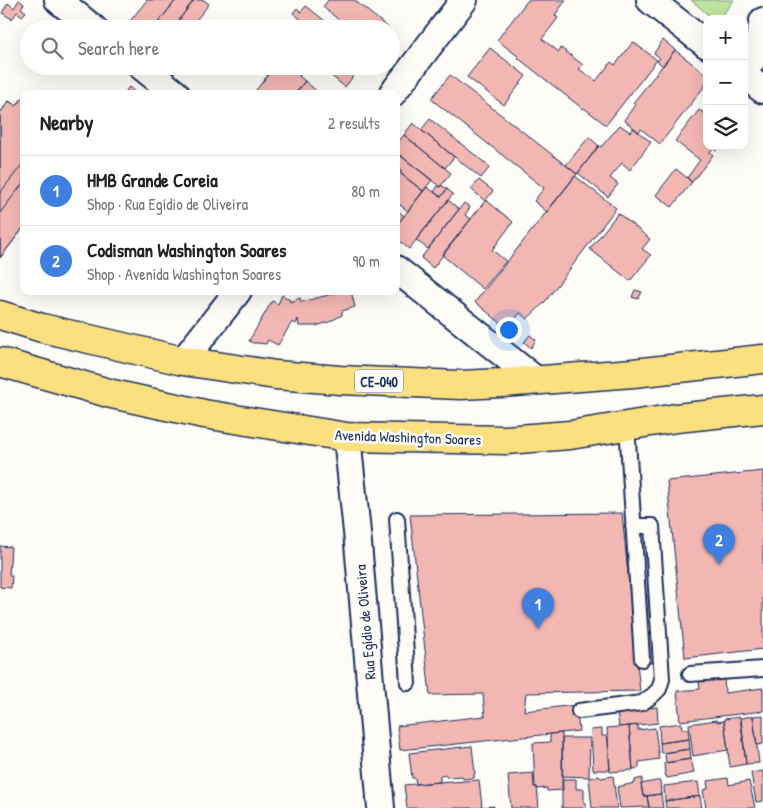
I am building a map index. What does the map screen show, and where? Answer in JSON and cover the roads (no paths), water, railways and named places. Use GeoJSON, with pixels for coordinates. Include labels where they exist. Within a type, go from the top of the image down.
{"type":"FeatureCollection","features":[{"type":"Feature","properties":{"kind":"highway","name":"CE-040"},"geometry":{"type":"LineString","coordinates":[[0,315],[42,328],[183,361],[276,375],[340,380],[460,385],[633,373],[763,358]]}},
{"type":"Feature","properties":{"kind":"highway","name":"Avenida Washington Soares"},"geometry":{"type":"LineString","coordinates":[[0,362],[112,394],[204,414],[347,437],[506,440],[570,435],[676,418],[763,409]]}},
{"type":"Feature","properties":{"kind":"street"},"geometry":{"type":"LineString","coordinates":[[58,0],[83,20]]}},
{"type":"Feature","properties":{"kind":"street"},"geometry":{"type":"LineString","coordinates":[[395,90],[464,0]]}},
{"type":"Feature","properties":{"kind":"street"},"geometry":{"type":"LineString","coordinates":[[650,0],[703,42]]}},
{"type":"Feature","properties":{"kind":"street"},"geometry":{"type":"LineString","coordinates":[[748,67],[756,56],[763,21]]}},
{"type":"Feature","properties":{"kind":"street"},"geometry":{"type":"LineString","coordinates":[[153,75],[171,90]]}},
{"type":"Feature","properties":{"kind":"street"},"geometry":{"type":"LineString","coordinates":[[748,77],[763,90]]}},
{"type":"Feature","properties":{"kind":"street"},"geometry":{"type":"LineString","coordinates":[[400,271],[536,380]]}},
{"type":"Feature","properties":{"kind":"street"},"geometry":{"type":"LineString","coordinates":[[183,361],[235,295]]}},
{"type":"Feature","properties":{"kind":"street","name":"Rua Egídio de Oliveira"},"geometry":{"type":"LineString","coordinates":[[347,437],[381,808]]}},
{"type":"Feature","properties":{"kind":"lane"},"geometry":{"type":"LineString","coordinates":[[627,426],[642,660]]}},
{"type":"Feature","properties":{"kind":"lane"},"geometry":{"type":"LineString","coordinates":[[396,519],[408,683]]}},
{"type":"Feature","properties":{"kind":"lane"},"geometry":{"type":"LineString","coordinates":[[579,711],[642,703],[653,696],[659,689],[662,680],[652,526],[633,526]]}},
{"type":"Feature","properties":{"kind":"lane"},"geometry":{"type":"LineString","coordinates":[[690,674],[763,669]]}},
{"type":"Feature","properties":{"kind":"place","name":"Codisman Washington Soares"},"geometry":{"type":"Point","coordinates":[719,565]}},
{"type":"Feature","properties":{"kind":"place","name":"HMB Grande Coreia"},"geometry":{"type":"Point","coordinates":[538,629]}}]}
